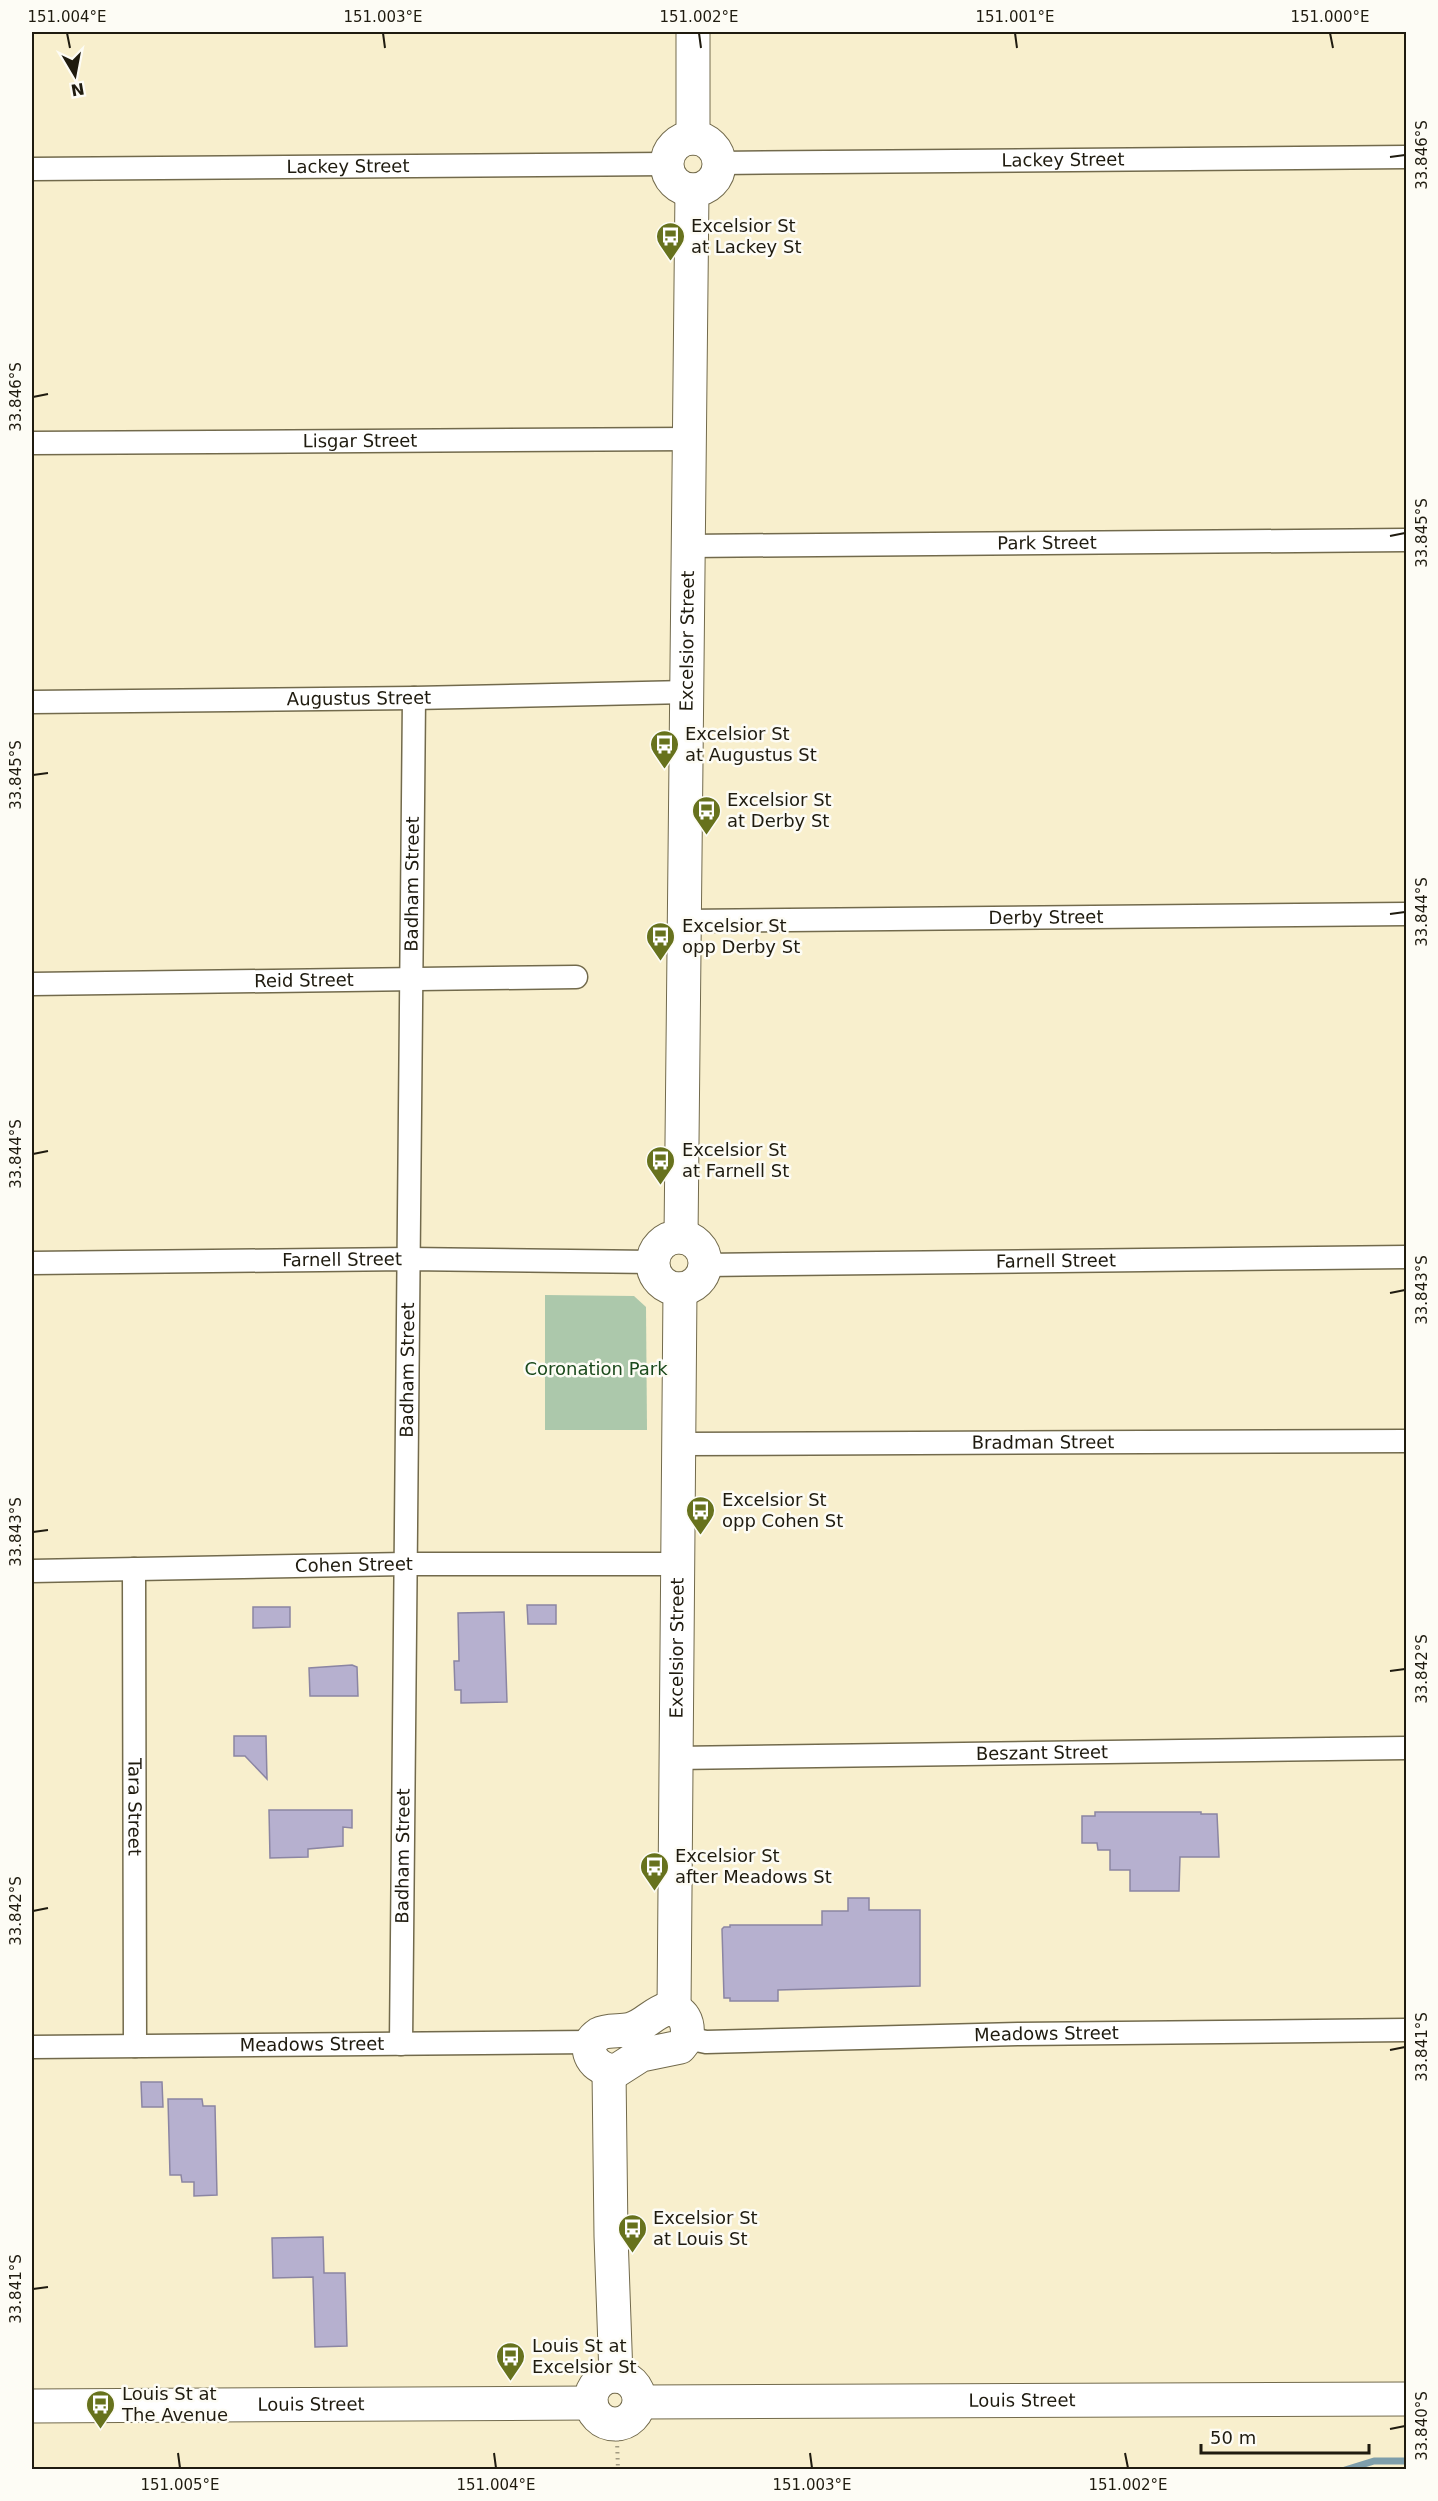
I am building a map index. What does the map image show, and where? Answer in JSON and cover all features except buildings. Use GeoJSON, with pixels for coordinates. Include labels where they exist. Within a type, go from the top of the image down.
{"type":"FeatureCollection","features":[{"type":"Feature","properties":{"kind":"street"},"geometry":{"type":"LineString","coordinates":[[693,32],[693,138]]}},
{"type":"Feature","properties":{"kind":"street"},"geometry":{"type":"LineString","coordinates":[[693,138],[708,143],[714,148],[719,163],[714,179],[701,189],[692,190],[677,185],[671,179],[667,164],[672,149],[685,140],[693,138]]}},
{"type":"Feature","properties":{"kind":"street","name":"Lackey Street"},"geometry":{"type":"LineString","coordinates":[[719,163],[1407,157]]}},
{"type":"Feature","properties":{"kind":"street","name":"Lackey Street"},"geometry":{"type":"LineString","coordinates":[[32,169],[667,164]]}},
{"type":"Feature","properties":{"kind":"street","name":"Excelsior Street"},"geometry":{"type":"LineString","coordinates":[[681,1237],[692,190]]}},
{"type":"Feature","properties":{"kind":"street","name":"Lisgar Street"},"geometry":{"type":"LineString","coordinates":[[32,443],[690,439]]}},
{"type":"Feature","properties":{"kind":"street","name":"Park Street"},"geometry":{"type":"LineString","coordinates":[[689,546],[1407,540]]}},
{"type":"Feature","properties":{"kind":"street","name":"Augustus Street"},"geometry":{"type":"LineString","coordinates":[[32,702],[414,698],[687,692]]}},
{"type":"Feature","properties":{"kind":"street","name":"Badham Street"},"geometry":{"type":"LineString","coordinates":[[401,2044],[414,698]]}},
{"type":"Feature","properties":{"kind":"street","name":"Derby Street"},"geometry":{"type":"LineString","coordinates":[[684,921],[1407,914]]}},
{"type":"Feature","properties":{"kind":"street","name":"Reid Street"},"geometry":{"type":"LineString","coordinates":[[32,984],[576,977]]}},
{"type":"Feature","properties":{"kind":"street"},"geometry":{"type":"LineString","coordinates":[[681,1237],[689,1239],[701,1249],[705,1265],[700,1279],[680,1289],[671,1288],[658,1278],[653,1262],[659,1246],[665,1241],[681,1237]]}},
{"type":"Feature","properties":{"kind":"street","name":"Farnell Street"},"geometry":{"type":"LineString","coordinates":[[705,1265],[1407,1257]]}},
{"type":"Feature","properties":{"kind":"street","name":"Farnell Street"},"geometry":{"type":"LineString","coordinates":[[32,1263],[408,1259],[653,1262]]}},
{"type":"Feature","properties":{"kind":"street","name":"Excelsior Street"},"geometry":{"type":"LineString","coordinates":[[680,1289],[676,1758],[681,2024]]}},
{"type":"Feature","properties":{"kind":"street","name":"Bradman Street"},"geometry":{"type":"LineString","coordinates":[[680,1444],[1407,1441]]}},
{"type":"Feature","properties":{"kind":"street","name":"Cohen Street"},"geometry":{"type":"LineString","coordinates":[[32,1571],[405,1564],[677,1564]]}},
{"type":"Feature","properties":{"kind":"street","name":"Tara Street"},"geometry":{"type":"LineString","coordinates":[[134,1569],[135,2046]]}},
{"type":"Feature","properties":{"kind":"street","name":"Beszant Street"},"geometry":{"type":"LineString","coordinates":[[676,1758],[1407,1748]]}},
{"type":"Feature","properties":{"kind":"street"},"geometry":{"type":"LineString","coordinates":[[656,2013],[681,2024],[680,2047],[675,2050],[641,2055],[622,2069],[609,2071],[601,2069],[592,2060],[592,2042],[601,2033],[632,2029],[641,2025],[656,2013]]}},
{"type":"Feature","properties":{"kind":"street","name":"Meadows Street"},"geometry":{"type":"LineString","coordinates":[[681,2024],[706,2042],[1007,2034],[1407,2030]]}},
{"type":"Feature","properties":{"kind":"street","name":"Meadows Street"},"geometry":{"type":"LineString","coordinates":[[32,2048],[592,2042]]}},
{"type":"Feature","properties":{"kind":"street"},"geometry":{"type":"LineString","coordinates":[[609,2071],[616,2376]]}},
{"type":"Feature","properties":{"kind":"street"},"geometry":{"type":"LineString","coordinates":[[616,2376],[633,2384],[637,2389],[640,2402],[635,2415],[624,2423],[617,2424],[603,2421],[593,2410],[591,2403],[591,2396],[597,2384],[603,2379],[616,2376]]}},
{"type":"Feature","properties":{"kind":"street","name":"Louis Street"},"geometry":{"type":"LineString","coordinates":[[640,2402],[1407,2399]]}},
{"type":"Feature","properties":{"kind":"street","name":"Louis Street"},"geometry":{"type":"LineString","coordinates":[[32,2407],[591,2403]]}},
{"type":"Feature","properties":{"kind":"path"},"geometry":{"type":"LineString","coordinates":[[617,2440],[618,2469]]}},
{"type":"Feature","properties":{"kind":"green space","name":"Coronation Park"},"geometry":{"type":"Polygon","coordinates":[[[545,1295],[634,1296],[646,1307],[647,1430],[545,1430],[545,1295]]]}},
{"type":"Feature","properties":{"kind":"waterway"},"geometry":{"type":"LineString","coordinates":[[1345,2470],[1374,2461],[1406,2461]]}},
{"type":"Feature","properties":{"kind":"place","name":"Excelsior St at Lackey St"},"geometry":{"type":"Point","coordinates":[670,262]}},
{"type":"Feature","properties":{"kind":"place","name":"Excelsior St at Augustus St"},"geometry":{"type":"Point","coordinates":[664,770]}},
{"type":"Feature","properties":{"kind":"place","name":"Excelsior St at Derby St"},"geometry":{"type":"Point","coordinates":[706,836]}},
{"type":"Feature","properties":{"kind":"place","name":"Excelsior St opp Derby St"},"geometry":{"type":"Point","coordinates":[661,962]}},
{"type":"Feature","properties":{"kind":"place","name":"Excelsior St at Farnell St"},"geometry":{"type":"Point","coordinates":[661,1186]}},
{"type":"Feature","properties":{"kind":"place","name":"Excelsior St opp Cohen St"},"geometry":{"type":"Point","coordinates":[701,1536]}},
{"type":"Feature","properties":{"kind":"place","name":"Excelsior St after Meadows St"},"geometry":{"type":"Point","coordinates":[654,1892]}},
{"type":"Feature","properties":{"kind":"place","name":"Excelsior St at Louis St"},"geometry":{"type":"Point","coordinates":[632,2254]}},
{"type":"Feature","properties":{"kind":"place","name":"Louis St at Excelsior St"},"geometry":{"type":"Point","coordinates":[511,2382]}},
{"type":"Feature","properties":{"kind":"place","name":"Louis St at The Avenue"},"geometry":{"type":"Point","coordinates":[101,2430]}}]}
